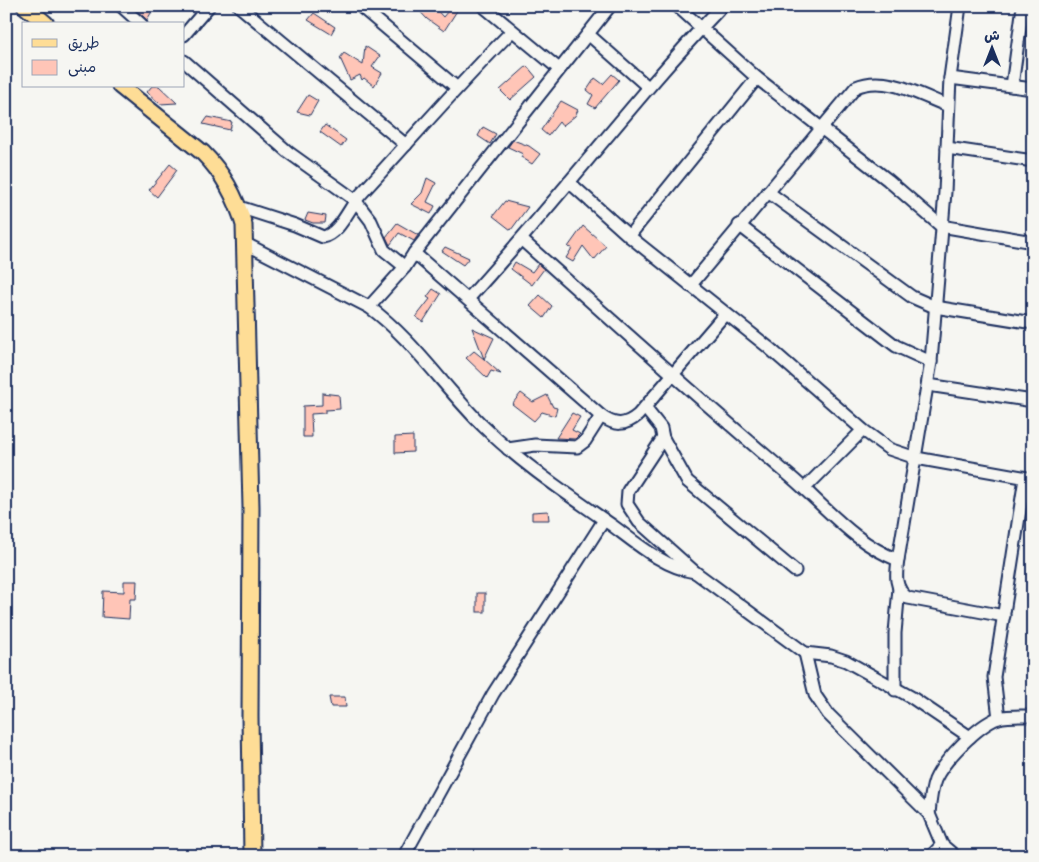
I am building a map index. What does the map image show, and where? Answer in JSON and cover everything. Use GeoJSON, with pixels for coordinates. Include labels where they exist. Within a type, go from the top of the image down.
{"type":"FeatureCollection","features":[{"type":"Feature","properties":{"kind":"main road"},"geometry":{"type":"LineString","coordinates":[[25,6],[44,22]]}},
{"type":"Feature","properties":{"kind":"main road"},"geometry":{"type":"LineString","coordinates":[[128,89],[209,160],[227,183],[239,208],[246,244],[251,508],[250,716],[252,856]]}},
{"type":"Feature","properties":{"kind":"street"},"geometry":{"type":"LineString","coordinates":[[121,6],[139,22]]}},
{"type":"Feature","properties":{"kind":"street"},"geometry":{"type":"LineString","coordinates":[[185,34],[209,6]]}},
{"type":"Feature","properties":{"kind":"street"},"geometry":{"type":"LineString","coordinates":[[239,6],[406,145]]}},
{"type":"Feature","properties":{"kind":"street"},"geometry":{"type":"LineString","coordinates":[[360,6],[456,87]]}},
{"type":"Feature","properties":{"kind":"street"},"geometry":{"type":"LineString","coordinates":[[483,6],[559,69]]}},
{"type":"Feature","properties":{"kind":"street"},"geometry":{"type":"LineString","coordinates":[[369,306],[404,267],[610,6]]}},
{"type":"Feature","properties":{"kind":"street"},"geometry":{"type":"LineString","coordinates":[[677,6],[757,78],[888,180],[941,226],[1033,242]]}},
{"type":"Feature","properties":{"kind":"street"},"geometry":{"type":"LineString","coordinates":[[468,299],[522,240],[648,87],[722,6]]}},
{"type":"Feature","properties":{"kind":"street"},"geometry":{"type":"LineString","coordinates":[[895,690],[894,633],[899,588],[898,560],[931,362],[948,148],[950,78],[960,6]]}},
{"type":"Feature","properties":{"kind":"street"},"geometry":{"type":"LineString","coordinates":[[1012,86],[1023,6]]}},
{"type":"Feature","properties":{"kind":"street"},"geometry":{"type":"LineString","coordinates":[[239,208],[295,225],[323,237],[333,234],[355,200],[456,87],[512,31]]}},
{"type":"Feature","properties":{"kind":"street"},"geometry":{"type":"LineString","coordinates":[[588,34],[648,87]]}},
{"type":"Feature","properties":{"kind":"street"},"geometry":{"type":"LineString","coordinates":[[185,62],[288,152],[355,200],[371,221],[384,250],[404,267]]}},
{"type":"Feature","properties":{"kind":"street"},"geometry":{"type":"LineString","coordinates":[[629,236],[757,78]]}},
{"type":"Feature","properties":{"kind":"street"},"geometry":{"type":"LineString","coordinates":[[950,78],[1033,89]]}},
{"type":"Feature","properties":{"kind":"street"},"geometry":{"type":"LineString","coordinates":[[690,286],[856,87],[864,83],[877,81],[948,106]]}},
{"type":"Feature","properties":{"kind":"street"},"geometry":{"type":"LineString","coordinates":[[948,148],[1033,161]]}},
{"type":"Feature","properties":{"kind":"street"},"geometry":{"type":"LineString","coordinates":[[568,182],[629,236],[806,379],[863,430],[889,449],[916,458],[1029,479],[994,677],[999,718]]}},
{"type":"Feature","properties":{"kind":"street"},"geometry":{"type":"LineString","coordinates":[[768,192],[900,290],[935,307],[1033,323]]}},
{"type":"Feature","properties":{"kind":"street"},"geometry":{"type":"LineString","coordinates":[[739,225],[896,346],[931,362]]}},
{"type":"Feature","properties":{"kind":"street"},"geometry":{"type":"LineString","coordinates":[[522,240],[671,375],[804,488],[863,543],[898,560]]}},
{"type":"Feature","properties":{"kind":"street"},"geometry":{"type":"LineString","coordinates":[[246,244],[318,282],[369,306],[386,320],[469,412],[508,449],[604,520],[673,565],[695,572]]}},
{"type":"Feature","properties":{"kind":"street"},"geometry":{"type":"LineString","coordinates":[[414,253],[601,416],[609,421],[622,424],[632,420],[645,408],[671,375],[726,314]]}},
{"type":"Feature","properties":{"kind":"street"},"geometry":{"type":"LineString","coordinates":[[928,385],[1033,401]]}},
{"type":"Feature","properties":{"kind":"street"},"geometry":{"type":"LineString","coordinates":[[645,408],[661,428],[663,438],[687,481],[796,571]]}},
{"type":"Feature","properties":{"kind":"street"},"geometry":{"type":"LineString","coordinates":[[508,449],[535,445],[577,447],[585,441],[601,416]]}},
{"type":"Feature","properties":{"kind":"street"},"geometry":{"type":"LineString","coordinates":[[804,488],[863,430]]}},
{"type":"Feature","properties":{"kind":"street"},"geometry":{"type":"LineString","coordinates":[[663,438],[630,486],[627,504],[639,522],[695,572],[805,653],[839,658],[911,697],[970,738]]}},
{"type":"Feature","properties":{"kind":"street"},"geometry":{"type":"LineString","coordinates":[[404,856],[493,694],[604,520]]}},
{"type":"Feature","properties":{"kind":"street"},"geometry":{"type":"LineString","coordinates":[[899,588],[903,595],[913,600],[1004,616]]}},
{"type":"Feature","properties":{"kind":"street"},"geometry":{"type":"LineString","coordinates":[[805,653],[815,695],[828,714],[929,814],[942,845],[955,856]]}},
{"type":"Feature","properties":{"kind":"street"},"geometry":{"type":"LineString","coordinates":[[929,814],[931,791],[936,778],[970,738],[985,725],[999,718],[1033,716]]}},
{"type":"Feature","properties":{"kind":"street"},"geometry":{"type":"LineString","coordinates":[[931,856],[942,845]]}},
{"type":"Feature","properties":{"kind":"building"},"geometry":{"type":"Polygon","coordinates":[[[132,6],[155,6],[147,20],[132,6]]]}},
{"type":"Feature","properties":{"kind":"building"},"geometry":{"type":"Polygon","coordinates":[[[415,6],[433,6],[443,17],[452,6],[460,6],[444,31],[427,19],[415,6]]]}},
{"type":"Feature","properties":{"kind":"building"},"geometry":{"type":"Polygon","coordinates":[[[314,13],[335,27],[331,34],[308,20],[314,13]]]}},
{"type":"Feature","properties":{"kind":"building"},"geometry":{"type":"Polygon","coordinates":[[[365,46],[380,56],[372,67],[382,73],[374,86],[364,78],[362,80],[360,75],[350,80],[340,58],[344,53],[363,65],[365,46]]]}},
{"type":"Feature","properties":{"kind":"building"},"geometry":{"type":"Polygon","coordinates":[[[527,66],[536,77],[510,100],[500,90],[527,66]]]}},
{"type":"Feature","properties":{"kind":"building"},"geometry":{"type":"Polygon","coordinates":[[[612,74],[619,80],[595,108],[588,104],[593,95],[587,90],[595,78],[603,84],[612,74]]]}},
{"type":"Feature","properties":{"kind":"building"},"geometry":{"type":"Polygon","coordinates":[[[150,88],[161,88],[177,103],[160,104],[147,92],[150,88]]]}},
{"type":"Feature","properties":{"kind":"building"},"geometry":{"type":"Polygon","coordinates":[[[308,95],[318,101],[310,115],[297,112],[308,95]]]}},
{"type":"Feature","properties":{"kind":"building"},"geometry":{"type":"Polygon","coordinates":[[[561,101],[578,110],[575,116],[562,126],[559,122],[548,136],[541,130],[561,101]]]}},
{"type":"Feature","properties":{"kind":"building"},"geometry":{"type":"Polygon","coordinates":[[[208,117],[232,122],[230,130],[203,124],[208,117]]]}},
{"type":"Feature","properties":{"kind":"building"},"geometry":{"type":"Polygon","coordinates":[[[325,125],[346,140],[341,147],[320,132],[325,125]]]}},
{"type":"Feature","properties":{"kind":"building"},"geometry":{"type":"Polygon","coordinates":[[[483,127],[496,134],[490,144],[478,136],[483,127]]]}},
{"type":"Feature","properties":{"kind":"building"},"geometry":{"type":"Polygon","coordinates":[[[513,140],[529,146],[540,154],[532,164],[521,157],[523,154],[508,147],[513,140]]]}},
{"type":"Feature","properties":{"kind":"building"},"geometry":{"type":"Polygon","coordinates":[[[170,164],[177,170],[157,197],[149,190],[170,164]]]}},
{"type":"Feature","properties":{"kind":"building"},"geometry":{"type":"Polygon","coordinates":[[[427,178],[436,183],[427,202],[435,206],[431,214],[411,204],[422,193],[427,178]]]}},
{"type":"Feature","properties":{"kind":"building"},"geometry":{"type":"Polygon","coordinates":[[[505,201],[528,207],[511,230],[493,216],[505,201]]]}},
{"type":"Feature","properties":{"kind":"building"},"geometry":{"type":"Polygon","coordinates":[[[308,213],[326,216],[325,223],[313,223],[305,220],[308,213]]]}},
{"type":"Feature","properties":{"kind":"building"},"geometry":{"type":"Polygon","coordinates":[[[397,223],[418,235],[414,241],[399,233],[390,245],[386,237],[397,223]]]}},
{"type":"Feature","properties":{"kind":"building"},"geometry":{"type":"Polygon","coordinates":[[[583,226],[606,246],[594,260],[583,246],[573,262],[566,258],[572,248],[568,247],[583,226]]]}},
{"type":"Feature","properties":{"kind":"building"},"geometry":{"type":"Polygon","coordinates":[[[445,247],[469,258],[463,265],[442,251],[445,247]]]}},
{"type":"Feature","properties":{"kind":"building"},"geometry":{"type":"Polygon","coordinates":[[[515,262],[532,272],[538,264],[544,269],[532,285],[511,269],[515,262]]]}},
{"type":"Feature","properties":{"kind":"building"},"geometry":{"type":"Polygon","coordinates":[[[433,289],[441,294],[423,322],[416,317],[430,299],[427,297],[433,289]]]}},
{"type":"Feature","properties":{"kind":"building"},"geometry":{"type":"Polygon","coordinates":[[[540,295],[552,306],[544,318],[530,306],[540,295]]]}},
{"type":"Feature","properties":{"kind":"building"},"geometry":{"type":"Polygon","coordinates":[[[472,328],[494,338],[484,359],[472,328]]]}},
{"type":"Feature","properties":{"kind":"building"},"geometry":{"type":"Polygon","coordinates":[[[474,351],[501,374],[491,371],[487,378],[466,358],[474,351]]]}},
{"type":"Feature","properties":{"kind":"building"},"geometry":{"type":"Polygon","coordinates":[[[322,393],[339,395],[340,409],[325,410],[325,413],[311,414],[312,437],[303,437],[303,406],[322,405],[322,393]]]}},
{"type":"Feature","properties":{"kind":"building"},"geometry":{"type":"Polygon","coordinates":[[[521,393],[533,402],[547,395],[553,407],[557,408],[555,416],[542,412],[534,421],[512,404],[521,393]]]}},
{"type":"Feature","properties":{"kind":"building"},"geometry":{"type":"Polygon","coordinates":[[[572,413],[580,417],[572,430],[580,434],[575,439],[556,438],[572,413]]]}},
{"type":"Feature","properties":{"kind":"building"},"geometry":{"type":"Polygon","coordinates":[[[413,436],[413,452],[395,453],[395,437],[413,436]]]}},
{"type":"Feature","properties":{"kind":"building"},"geometry":{"type":"Polygon","coordinates":[[[548,511],[549,520],[532,520],[532,512],[548,511]]]}},
{"type":"Feature","properties":{"kind":"building"},"geometry":{"type":"Polygon","coordinates":[[[124,581],[137,581],[136,599],[130,599],[129,619],[102,617],[103,591],[124,592],[124,581]]]}},
{"type":"Feature","properties":{"kind":"building"},"geometry":{"type":"Polygon","coordinates":[[[477,593],[485,593],[485,612],[477,612],[477,593]]]}},
{"type":"Feature","properties":{"kind":"building"},"geometry":{"type":"Polygon","coordinates":[[[329,697],[345,697],[346,707],[331,707],[329,697]]]}}]}
